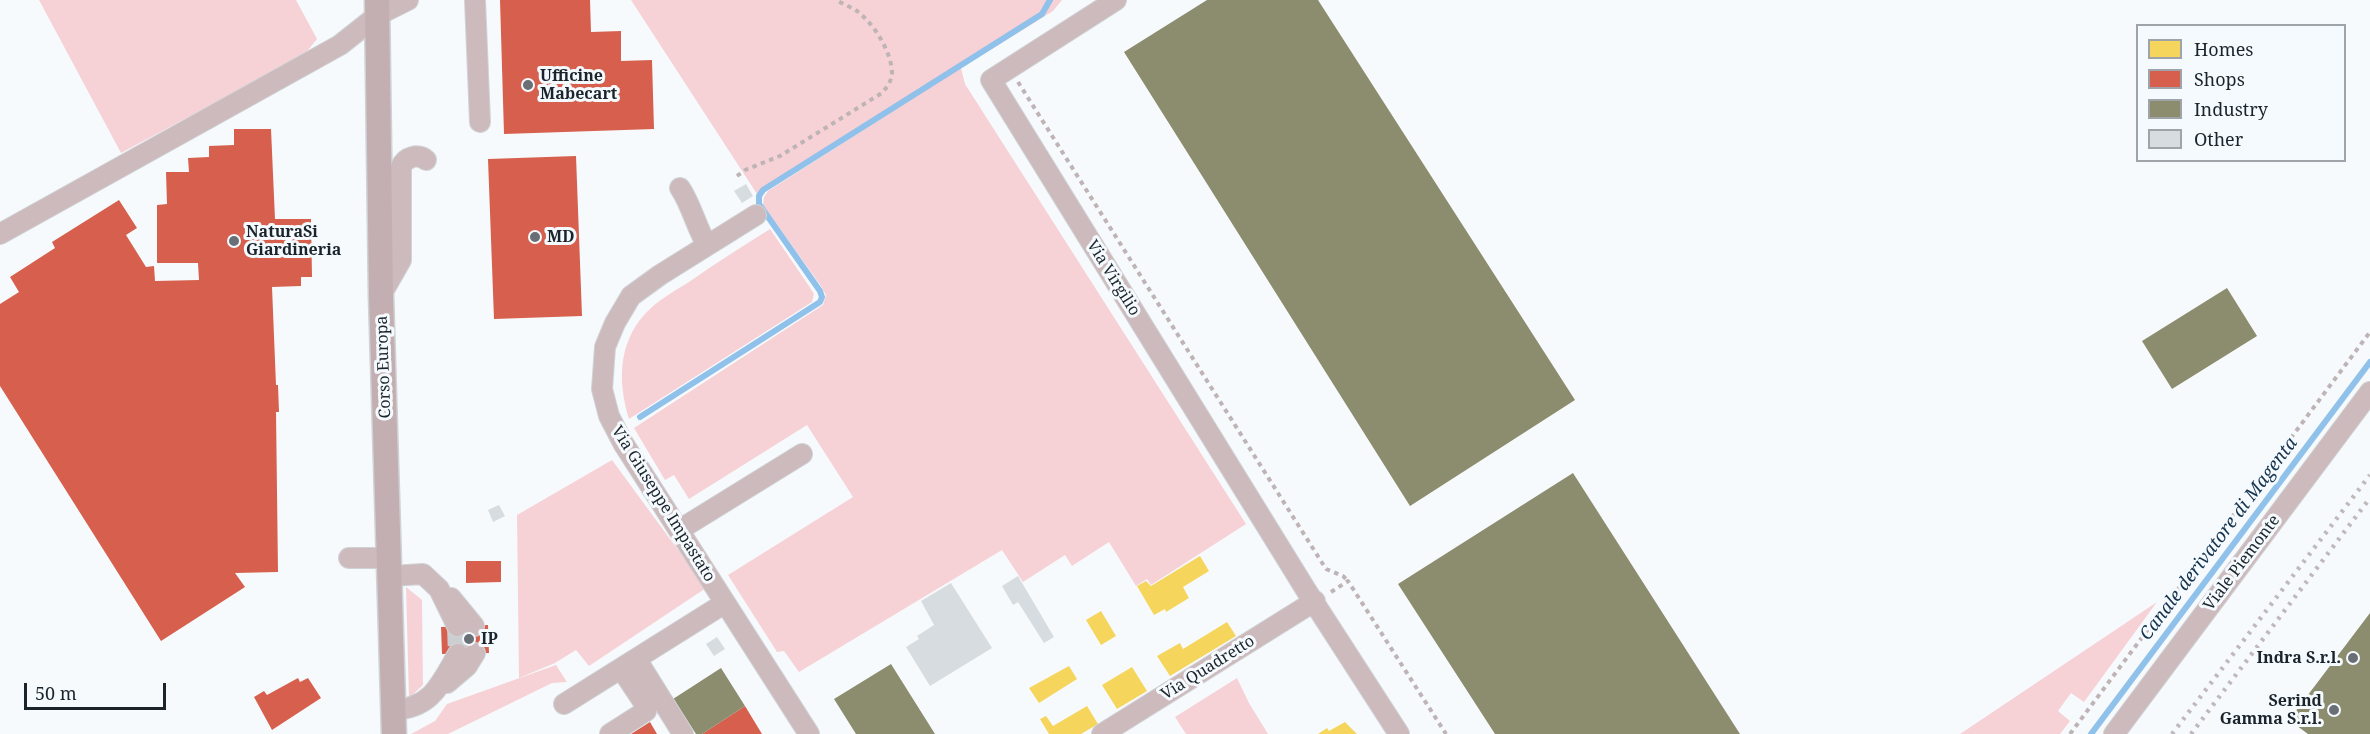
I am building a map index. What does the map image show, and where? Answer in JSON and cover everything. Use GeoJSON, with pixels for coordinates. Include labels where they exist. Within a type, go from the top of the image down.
{"type":"FeatureCollection","features":[{"type":"Feature","properties":{"kind":"main road","name":"Corso Europa"},"geometry":{"type":"LineString","coordinates":[[377,8],[381,294],[394,722]]}},
{"type":"Feature","properties":{"kind":"street"},"geometry":{"type":"LineString","coordinates":[[0,234],[340,45],[377,8],[408,0]]}},
{"type":"Feature","properties":{"kind":"street"},"geometry":{"type":"LineString","coordinates":[[475,0],[480,122]]}},
{"type":"Feature","properties":{"kind":"street","name":"Via Virgilio"},"geometry":{"type":"LineString","coordinates":[[1116,0],[991,80],[1315,601]]}},
{"type":"Feature","properties":{"kind":"street"},"geometry":{"type":"LineString","coordinates":[[381,294],[401,260],[403,164],[411,157],[421,157],[426,160]]}},
{"type":"Feature","properties":{"kind":"street"},"geometry":{"type":"LineString","coordinates":[[680,188],[691,206],[699,232],[707,245]]}},
{"type":"Feature","properties":{"kind":"street","name":"Via Giuseppe Impastato"},"geometry":{"type":"LineString","coordinates":[[756,214],[631,296],[615,323],[605,347],[602,389],[609,416],[623,443],[809,734]]}},
{"type":"Feature","properties":{"kind":"street","name":"Viale Piemonte"},"geometry":{"type":"LineString","coordinates":[[2114,734],[2370,392]]}},
{"type":"Feature","properties":{"kind":"street"},"geometry":{"type":"LineString","coordinates":[[679,530],[802,454]]}},
{"type":"Feature","properties":{"kind":"street"},"geometry":{"type":"LineString","coordinates":[[349,558],[423,574],[439,589],[466,626]]}},
{"type":"Feature","properties":{"kind":"street"},"geometry":{"type":"LineString","coordinates":[[1315,601],[1399,734]]}},
{"type":"Feature","properties":{"kind":"street","name":"Via Quadretto"},"geometry":{"type":"LineString","coordinates":[[1102,734],[1315,601]]}},
{"type":"Feature","properties":{"kind":"street"},"geometry":{"type":"LineString","coordinates":[[564,704],[630,665],[725,603]]}},
{"type":"Feature","properties":{"kind":"street"},"geometry":{"type":"LineString","coordinates":[[394,722],[433,695],[466,653]]}},
{"type":"Feature","properties":{"kind":"street"},"geometry":{"type":"LineString","coordinates":[[610,734],[646,711],[630,665]]}},
{"type":"Feature","properties":{"kind":"street"},"geometry":{"type":"LineString","coordinates":[[630,665],[683,734]]}},
{"type":"Feature","properties":{"kind":"path"},"geometry":{"type":"LineString","coordinates":[[737,176],[745,170],[780,156],[882,93],[889,85],[892,74],[888,57],[878,36],[866,19],[856,10],[836,0]]}},
{"type":"Feature","properties":{"kind":"path"},"geometry":{"type":"LineString","coordinates":[[1009,69],[1326,569],[1343,576],[1348,581],[1446,734]]}},
{"type":"Feature","properties":{"kind":"path"},"geometry":{"type":"LineString","coordinates":[[2070,734],[2370,332]]}},
{"type":"Feature","properties":{"kind":"path"},"geometry":{"type":"LineString","coordinates":[[1315,601],[1348,581]]}},
{"type":"Feature","properties":{"kind":"shaded area"},"geometry":{"type":"Polygon","coordinates":[[[39,0],[296,0],[317,39],[304,55],[121,153],[39,0]]]}},
{"type":"Feature","properties":{"kind":"shaded area"},"geometry":{"type":"Polygon","coordinates":[[[631,0],[1062,0],[1053,11],[961,68],[965,84],[1246,524],[1151,585],[1147,579],[1136,586],[1109,542],[1072,566],[1065,555],[1023,582],[1002,550],[799,672],[784,651],[777,652],[728,575],[853,497],[807,425],[689,499],[674,475],[665,480],[634,428],[823,305],[826,295],[763,205],[764,197],[768,191],[921,93],[757,194],[631,0]]]}},
{"type":"Feature","properties":{"kind":"shaded area"},"geometry":{"type":"Polygon","coordinates":[[[770,229],[814,294],[812,302],[629,419],[623,389],[623,360],[626,346],[640,320],[664,297],[770,229]]]}},
{"type":"Feature","properties":{"kind":"shaded area"},"geometry":{"type":"Polygon","coordinates":[[[612,460],[706,588],[589,666],[576,650],[555,663],[519,678],[517,515],[612,460]]]}},
{"type":"Feature","properties":{"kind":"shaded area"},"geometry":{"type":"Polygon","coordinates":[[[406,587],[422,600],[423,685],[409,698],[406,587]]]}},
{"type":"Feature","properties":{"kind":"shaded area"},"geometry":{"type":"Polygon","coordinates":[[[2157,602],[2084,702],[2071,693],[2058,711],[2070,721],[2060,734],[1960,734],[2157,602]]]}},
{"type":"Feature","properties":{"kind":"shaded area"},"geometry":{"type":"Polygon","coordinates":[[[556,665],[567,682],[552,683],[448,734],[411,734],[435,721],[447,704],[556,665]]]}},
{"type":"Feature","properties":{"kind":"shaded area"},"geometry":{"type":"Polygon","coordinates":[[[1237,678],[1268,734],[1186,734],[1175,717],[1237,678]]]}},
{"type":"Feature","properties":{"kind":"building: Homes"},"geometry":{"type":"Polygon","coordinates":[[[1200,556],[1209,571],[1183,587],[1189,598],[1166,612],[1165,609],[1154,615],[1137,586],[1146,581],[1151,586],[1200,556]]]}},
{"type":"Feature","properties":{"kind":"building: Homes"},"geometry":{"type":"Polygon","coordinates":[[[1101,611],[1116,636],[1101,645],[1086,620],[1101,611]]]}},
{"type":"Feature","properties":{"kind":"building: Homes"},"geometry":{"type":"Polygon","coordinates":[[[1227,622],[1236,636],[1170,676],[1157,656],[1180,643],[1183,649],[1227,622]]]}},
{"type":"Feature","properties":{"kind":"building: Homes"},"geometry":{"type":"Polygon","coordinates":[[[1069,666],[1077,679],[1039,703],[1029,688],[1069,666]]]}},
{"type":"Feature","properties":{"kind":"building: Homes"},"geometry":{"type":"Polygon","coordinates":[[[1132,667],[1147,691],[1117,709],[1102,685],[1132,667]]]}},
{"type":"Feature","properties":{"kind":"building: Homes"},"geometry":{"type":"Polygon","coordinates":[[[1087,706],[1098,724],[1081,734],[1049,734],[1040,719],[1046,716],[1053,726],[1087,706]]]}},
{"type":"Feature","properties":{"kind":"building: Homes"},"geometry":{"type":"Polygon","coordinates":[[[1345,722],[1357,734],[1318,734],[1327,728],[1329,731],[1345,722]]]}},
{"type":"Feature","properties":{"kind":"building: Shops"},"geometry":{"type":"Polygon","coordinates":[[[500,0],[590,0],[591,32],[621,31],[621,61],[652,60],[654,129],[504,134],[500,0]]]}},
{"type":"Feature","properties":{"kind":"building: Shops"},"geometry":{"type":"Polygon","coordinates":[[[234,129],[271,129],[275,219],[311,219],[312,277],[301,277],[301,286],[272,287],[279,412],[276,412],[278,572],[235,573],[245,587],[161,641],[0,386],[0,304],[19,292],[10,277],[55,248],[52,242],[119,200],[137,228],[126,235],[146,267],[154,266],[155,281],[199,280],[198,263],[157,263],[157,205],[167,204],[166,172],[189,172],[188,158],[209,157],[209,146],[234,145],[234,129]]]}},
{"type":"Feature","properties":{"kind":"building: Shops","name":"MD"},"geometry":{"type":"Polygon","coordinates":[[[576,156],[582,316],[494,319],[488,159],[576,156]]]}},
{"type":"Feature","properties":{"kind":"building: Shops"},"geometry":{"type":"Polygon","coordinates":[[[466,561],[501,561],[501,582],[466,583],[466,561]]]}},
{"type":"Feature","properties":{"kind":"building: Shops"},"geometry":{"type":"Polygon","coordinates":[[[488,625],[489,653],[442,654],[441,627],[488,625]]]}},
{"type":"Feature","properties":{"kind":"building: Shops"},"geometry":{"type":"Polygon","coordinates":[[[298,678],[300,682],[308,678],[321,698],[272,730],[254,697],[264,691],[267,695],[298,678]]]}},
{"type":"Feature","properties":{"kind":"building: Shops"},"geometry":{"type":"Polygon","coordinates":[[[745,706],[762,734],[702,734],[745,706]]]}},
{"type":"Feature","properties":{"kind":"building: Shops"},"geometry":{"type":"Polygon","coordinates":[[[650,722],[657,734],[631,734],[650,722]]]}},
{"type":"Feature","properties":{"kind":"building: Industry"},"geometry":{"type":"Polygon","coordinates":[[[1207,0],[1318,0],[1575,400],[1410,506],[1124,52],[1207,0]]]}},
{"type":"Feature","properties":{"kind":"building: Industry"},"geometry":{"type":"Polygon","coordinates":[[[2227,288],[2257,336],[2172,389],[2142,341],[2227,288]]]}},
{"type":"Feature","properties":{"kind":"building: Industry"},"geometry":{"type":"Polygon","coordinates":[[[1573,473],[1740,734],[1495,734],[1398,584],[1573,473]]]}},
{"type":"Feature","properties":{"kind":"building: Industry","name":"Serind Gamma S.r.l."},"geometry":{"type":"Polygon","coordinates":[[[2370,613],[2370,734],[2308,734],[2289,720],[2370,613]]]}},
{"type":"Feature","properties":{"kind":"building: Industry"},"geometry":{"type":"Polygon","coordinates":[[[891,664],[935,734],[856,734],[834,699],[891,664]]]}},
{"type":"Feature","properties":{"kind":"building: Industry"},"geometry":{"type":"Polygon","coordinates":[[[721,668],[745,706],[702,734],[696,734],[673,699],[721,668]]]}},
{"type":"Feature","properties":{"kind":"building: Other"},"geometry":{"type":"Polygon","coordinates":[[[746,184],[753,196],[742,203],[734,191],[746,184]]]}},
{"type":"Feature","properties":{"kind":"building: Other"},"geometry":{"type":"Polygon","coordinates":[[[499,505],[505,516],[493,522],[488,510],[499,505]]]}},
{"type":"Feature","properties":{"kind":"building: Other"},"geometry":{"type":"Polygon","coordinates":[[[1018,576],[1054,637],[1044,643],[1018,602],[1013,605],[1002,586],[1018,576]]]}},
{"type":"Feature","properties":{"kind":"building: Other"},"geometry":{"type":"Polygon","coordinates":[[[951,583],[992,648],[930,686],[906,647],[919,639],[917,636],[934,625],[921,601],[951,583]]]}},
{"type":"Feature","properties":{"kind":"building: Other"},"geometry":{"type":"Polygon","coordinates":[[[717,637],[725,649],[714,656],[706,644],[717,637]]]}},
{"type":"Feature","properties":{"kind":"waterway"},"geometry":{"type":"LineString","coordinates":[[640,417],[820,302],[822,297],[820,291],[759,204],[759,196],[763,190],[1042,14],[1050,0]]}},
{"type":"Feature","properties":{"kind":"waterway","name":"Canale derivatore di Magenta"},"geometry":{"type":"LineString","coordinates":[[2091,734],[2370,362]]}},
{"type":"Feature","properties":{"kind":"tunnel"},"geometry":{"type":"LineString","coordinates":[[457,626],[458,654]]}},
{"type":"Feature","properties":{"kind":"railway"},"geometry":{"type":"LineString","coordinates":[[2172,734],[2370,475]]}},
{"type":"Feature","properties":{"kind":"railway"},"geometry":{"type":"LineString","coordinates":[[2191,734],[2370,498]]}},
{"type":"Feature","properties":{"kind":"place","name":"Ufficine Mabecart"},"geometry":{"type":"Point","coordinates":[528,85]}},
{"type":"Feature","properties":{"kind":"place","name":"MD"},"geometry":{"type":"Point","coordinates":[535,237]}},
{"type":"Feature","properties":{"kind":"place","name":"NaturaSi Giardineria"},"geometry":{"type":"Point","coordinates":[234,241]}},
{"type":"Feature","properties":{"kind":"place","name":"IP"},"geometry":{"type":"Point","coordinates":[469,639]}},
{"type":"Feature","properties":{"kind":"place","name":"Indra S.r.l."},"geometry":{"type":"Point","coordinates":[2353,658]}},
{"type":"Feature","properties":{"kind":"place","name":"Serind Gamma S.r.l."},"geometry":{"type":"Point","coordinates":[2334,710]}}]}
